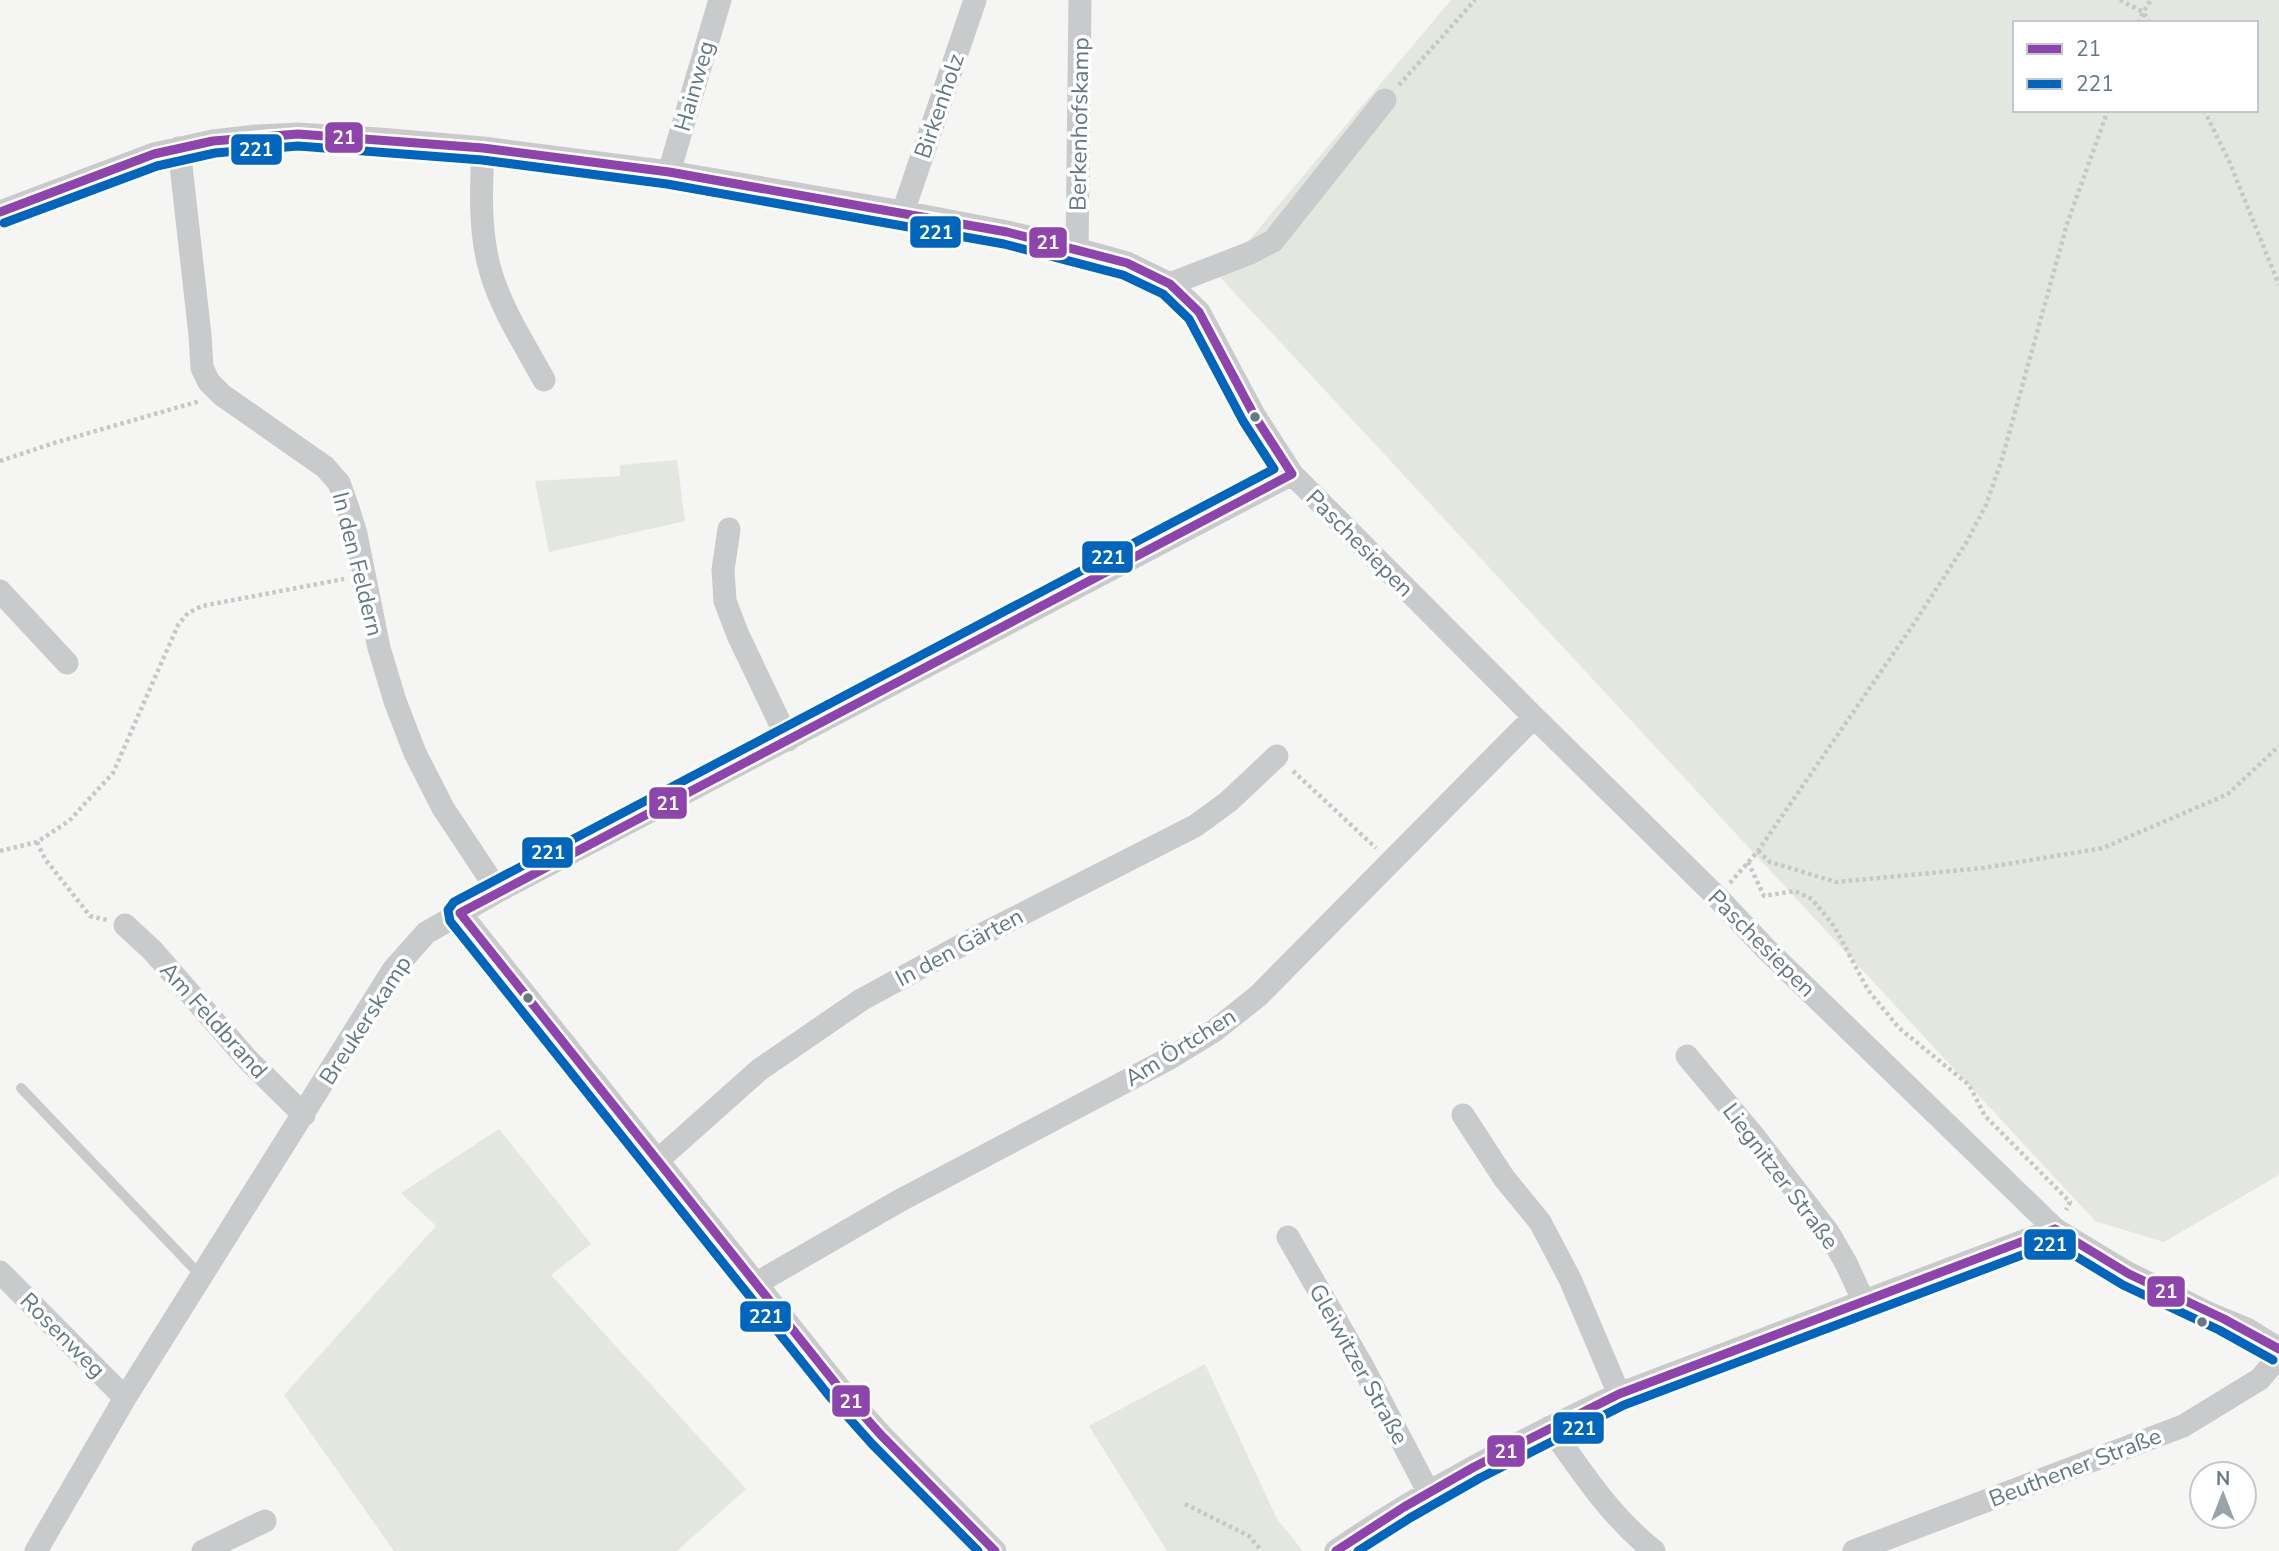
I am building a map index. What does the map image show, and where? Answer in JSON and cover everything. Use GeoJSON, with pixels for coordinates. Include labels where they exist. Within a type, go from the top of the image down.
{"type":"FeatureCollection","features":[{"type":"Feature","properties":{"kind":"street","name":"Hainweg"},"geometry":{"type":"LineString","coordinates":[[669,172],[720,0]]}},
{"type":"Feature","properties":{"kind":"street","name":"Birkenholz"},"geometry":{"type":"LineString","coordinates":[[903,212],[975,0]]}},
{"type":"Feature","properties":{"kind":"street","name":"Berkenhofskamp"},"geometry":{"type":"LineString","coordinates":[[1077,249],[1080,0]]}},
{"type":"Feature","properties":{"kind":"street"},"geometry":{"type":"LineString","coordinates":[[1170,284],[1250,253],[1273,241],[1385,100]]}},
{"type":"Feature","properties":{"kind":"street","name":"Berkenhofskamp"},"geometry":{"type":"LineString","coordinates":[[0,212],[154,153],[257,135],[298,134],[483,148],[669,172],[1007,232],[1127,263],[1170,284],[1199,312],[1254,415],[1292,474]]}},
{"type":"Feature","properties":{"kind":"street","name":"In den Feldern"},"geometry":{"type":"LineString","coordinates":[[178,148],[202,368],[209,382],[222,395],[325,467],[339,483],[356,534],[379,648],[415,753],[443,808],[498,891]]}},
{"type":"Feature","properties":{"kind":"street"},"geometry":{"type":"LineString","coordinates":[[483,148],[481,200],[484,244],[490,272],[501,300],[544,380]]}},
{"type":"Feature","properties":{"kind":"street","name":"Paschesiepen"},"geometry":{"type":"LineString","coordinates":[[1292,474],[1767,950],[2055,1229],[2126,1272],[2247,1329],[2279,1349]]}},
{"type":"Feature","properties":{"kind":"street","name":"Breukerskamp"},"geometry":{"type":"LineString","coordinates":[[36,1551],[125,1398],[393,970],[426,933],[498,891],[1292,474]]}},
{"type":"Feature","properties":{"kind":"street"},"geometry":{"type":"LineString","coordinates":[[729,529],[723,569],[725,601],[738,635],[788,740]]}},
{"type":"Feature","properties":{"kind":"street"},"geometry":{"type":"LineString","coordinates":[[0,591],[67,663]]}},
{"type":"Feature","properties":{"kind":"street","name":"Am Örtchen"},"geometry":{"type":"LineString","coordinates":[[757,1283],[899,1201],[1170,1058],[1213,1031],[1258,996],[1534,717]]}},
{"type":"Feature","properties":{"kind":"street","name":"In den Gärten"},"geometry":{"type":"LineString","coordinates":[[657,1161],[759,1070],[861,1000],[962,944],[1195,826],[1228,802],[1277,756]]}},
{"type":"Feature","properties":{"kind":"street"},"geometry":{"type":"LineString","coordinates":[[460,913],[840,1389],[995,1551]]}},
{"type":"Feature","properties":{"kind":"street","name":"Am Feldbrand"},"geometry":{"type":"LineString","coordinates":[[125,925],[153,951],[248,1060],[304,1115]]}},
{"type":"Feature","properties":{"kind":"street","name":"Liegnitzer Straße"},"geometry":{"type":"LineString","coordinates":[[1688,1056],[1828,1232],[1864,1301]]}},
{"type":"Feature","properties":{"kind":"street"},"geometry":{"type":"LineString","coordinates":[[1463,1115],[1504,1178],[1540,1223],[1570,1279],[1619,1394]]}},
{"type":"Feature","properties":{"kind":"street"},"geometry":{"type":"LineString","coordinates":[[1336,1551],[1373,1525],[1429,1493],[1550,1427],[1619,1394],[2055,1229]]}},
{"type":"Feature","properties":{"kind":"street","name":"Gleiwitzer Straße"},"geometry":{"type":"LineString","coordinates":[[1288,1237],[1363,1367],[1429,1493]]}},
{"type":"Feature","properties":{"kind":"street","name":"Rosenweg"},"geometry":{"type":"LineString","coordinates":[[0,1272],[125,1398]]}},
{"type":"Feature","properties":{"kind":"street","name":"Beuthener Straße"},"geometry":{"type":"LineString","coordinates":[[1854,1551],[2183,1426],[2260,1379],[2279,1356]]}},
{"type":"Feature","properties":{"kind":"street"},"geometry":{"type":"LineString","coordinates":[[1550,1427],[1600,1496],[1633,1535],[1654,1551]]}},
{"type":"Feature","properties":{"kind":"street"},"geometry":{"type":"LineString","coordinates":[[202,1551],[265,1521]]}},
{"type":"Feature","properties":{"kind":"lane"},"geometry":{"type":"LineString","coordinates":[[20,1088],[202,1277]]}},
{"type":"Feature","properties":{"kind":"path"},"geometry":{"type":"LineString","coordinates":[[1385,100],[1475,0]]}},
{"type":"Feature","properties":{"kind":"path"},"geometry":{"type":"LineString","coordinates":[[2120,0],[2143,12],[2149,21]]}},
{"type":"Feature","properties":{"kind":"path"},"geometry":{"type":"LineString","coordinates":[[2140,21],[2151,0]]}},
{"type":"Feature","properties":{"kind":"path"},"geometry":{"type":"LineString","coordinates":[[1717,897],[1758,851],[1915,622],[1966,543],[1986,505],[2003,459],[2067,225],[2107,112]]}},
{"type":"Feature","properties":{"kind":"path"},"geometry":{"type":"LineString","coordinates":[[2205,112],[2229,161],[2279,285]]}},
{"type":"Feature","properties":{"kind":"path"},"geometry":{"type":"LineString","coordinates":[[0,461],[222,395]]}},
{"type":"Feature","properties":{"kind":"path"},"geometry":{"type":"LineString","coordinates":[[0,851],[37,842],[69,821],[113,773],[178,625],[188,613],[202,606],[364,575]]}},
{"type":"Feature","properties":{"kind":"path"},"geometry":{"type":"LineString","coordinates":[[1758,851],[1770,862],[1836,882],[1983,868],[2103,848],[2228,794],[2279,746]]}},
{"type":"Feature","properties":{"kind":"path"},"geometry":{"type":"LineString","coordinates":[[1277,756],[1391,863]]}},
{"type":"Feature","properties":{"kind":"path"},"geometry":{"type":"LineString","coordinates":[[37,842],[45,859],[90,916],[125,925]]}},
{"type":"Feature","properties":{"kind":"path"},"geometry":{"type":"LineString","coordinates":[[1748,862],[1764,896],[1795,891],[1812,899],[1834,926],[1868,990],[1899,1028],[1969,1085],[1985,1116],[2070,1202],[2055,1229]]}},
{"type":"Feature","properties":{"kind":"path"},"geometry":{"type":"LineString","coordinates":[[1185,1504],[1249,1536],[1262,1551]]}},
{"type":"Feature","properties":{"kind":"shaded area"},"geometry":{"type":"Polygon","coordinates":[[[1451,0],[2279,0],[2279,1175],[2164,1242],[2095,1221],[1219,276],[1451,0]]]}},
{"type":"Feature","properties":{"kind":"shaded area"},"geometry":{"type":"Polygon","coordinates":[[[677,460],[685,521],[549,552],[535,481],[620,476],[620,465],[677,460]]]}},
{"type":"Feature","properties":{"kind":"shaded area"},"geometry":{"type":"Polygon","coordinates":[[[499,1129],[591,1244],[551,1275],[746,1489],[677,1551],[394,1551],[284,1395],[436,1226],[401,1193],[499,1129]]]}},
{"type":"Feature","properties":{"kind":"shaded area"},"geometry":{"type":"Polygon","coordinates":[[[1205,1364],[1277,1519],[1303,1551],[1167,1551],[1089,1426],[1205,1364]]]}},
{"type":"Feature","properties":{"kind":"transit line","name":"21"},"geometry":{"type":"LineString","coordinates":[[0,212],[154,154],[213,141],[298,134],[483,148],[669,172],[1007,232],[1127,263],[1170,284],[1199,312],[1254,415],[1292,474]]}},
{"type":"Feature","properties":{"kind":"transit line","name":"221"},"geometry":{"type":"LineString","coordinates":[[4,223],[157,166],[215,153],[298,146],[482,160],[667,184],[1004,244],[1123,275],[1163,294],[1189,319],[1243,421],[1274,469],[454,902],[448,910],[450,921],[830,1397],[872,1444],[978,1551]]}},
{"type":"Feature","properties":{"kind":"transit line","name":"21"},"geometry":{"type":"LineString","coordinates":[[460,913],[1292,474]]}},
{"type":"Feature","properties":{"kind":"transit line","name":"21"},"geometry":{"type":"LineString","coordinates":[[460,913],[840,1389],[881,1435],[995,1551]]}},
{"type":"Feature","properties":{"kind":"transit line","name":"21"},"geometry":{"type":"LineString","coordinates":[[2055,1229],[2129,1274],[2224,1319],[2279,1349]]}},
{"type":"Feature","properties":{"kind":"transit line","name":"21"},"geometry":{"type":"LineString","coordinates":[[1336,1551],[1404,1507],[1474,1467],[1619,1394],[2055,1229]]}},
{"type":"Feature","properties":{"kind":"transit line","name":"221"},"geometry":{"type":"LineString","coordinates":[[1358,1551],[1480,1478],[1624,1405],[2054,1243],[2123,1285],[2219,1330],[2273,1360]]}}]}
